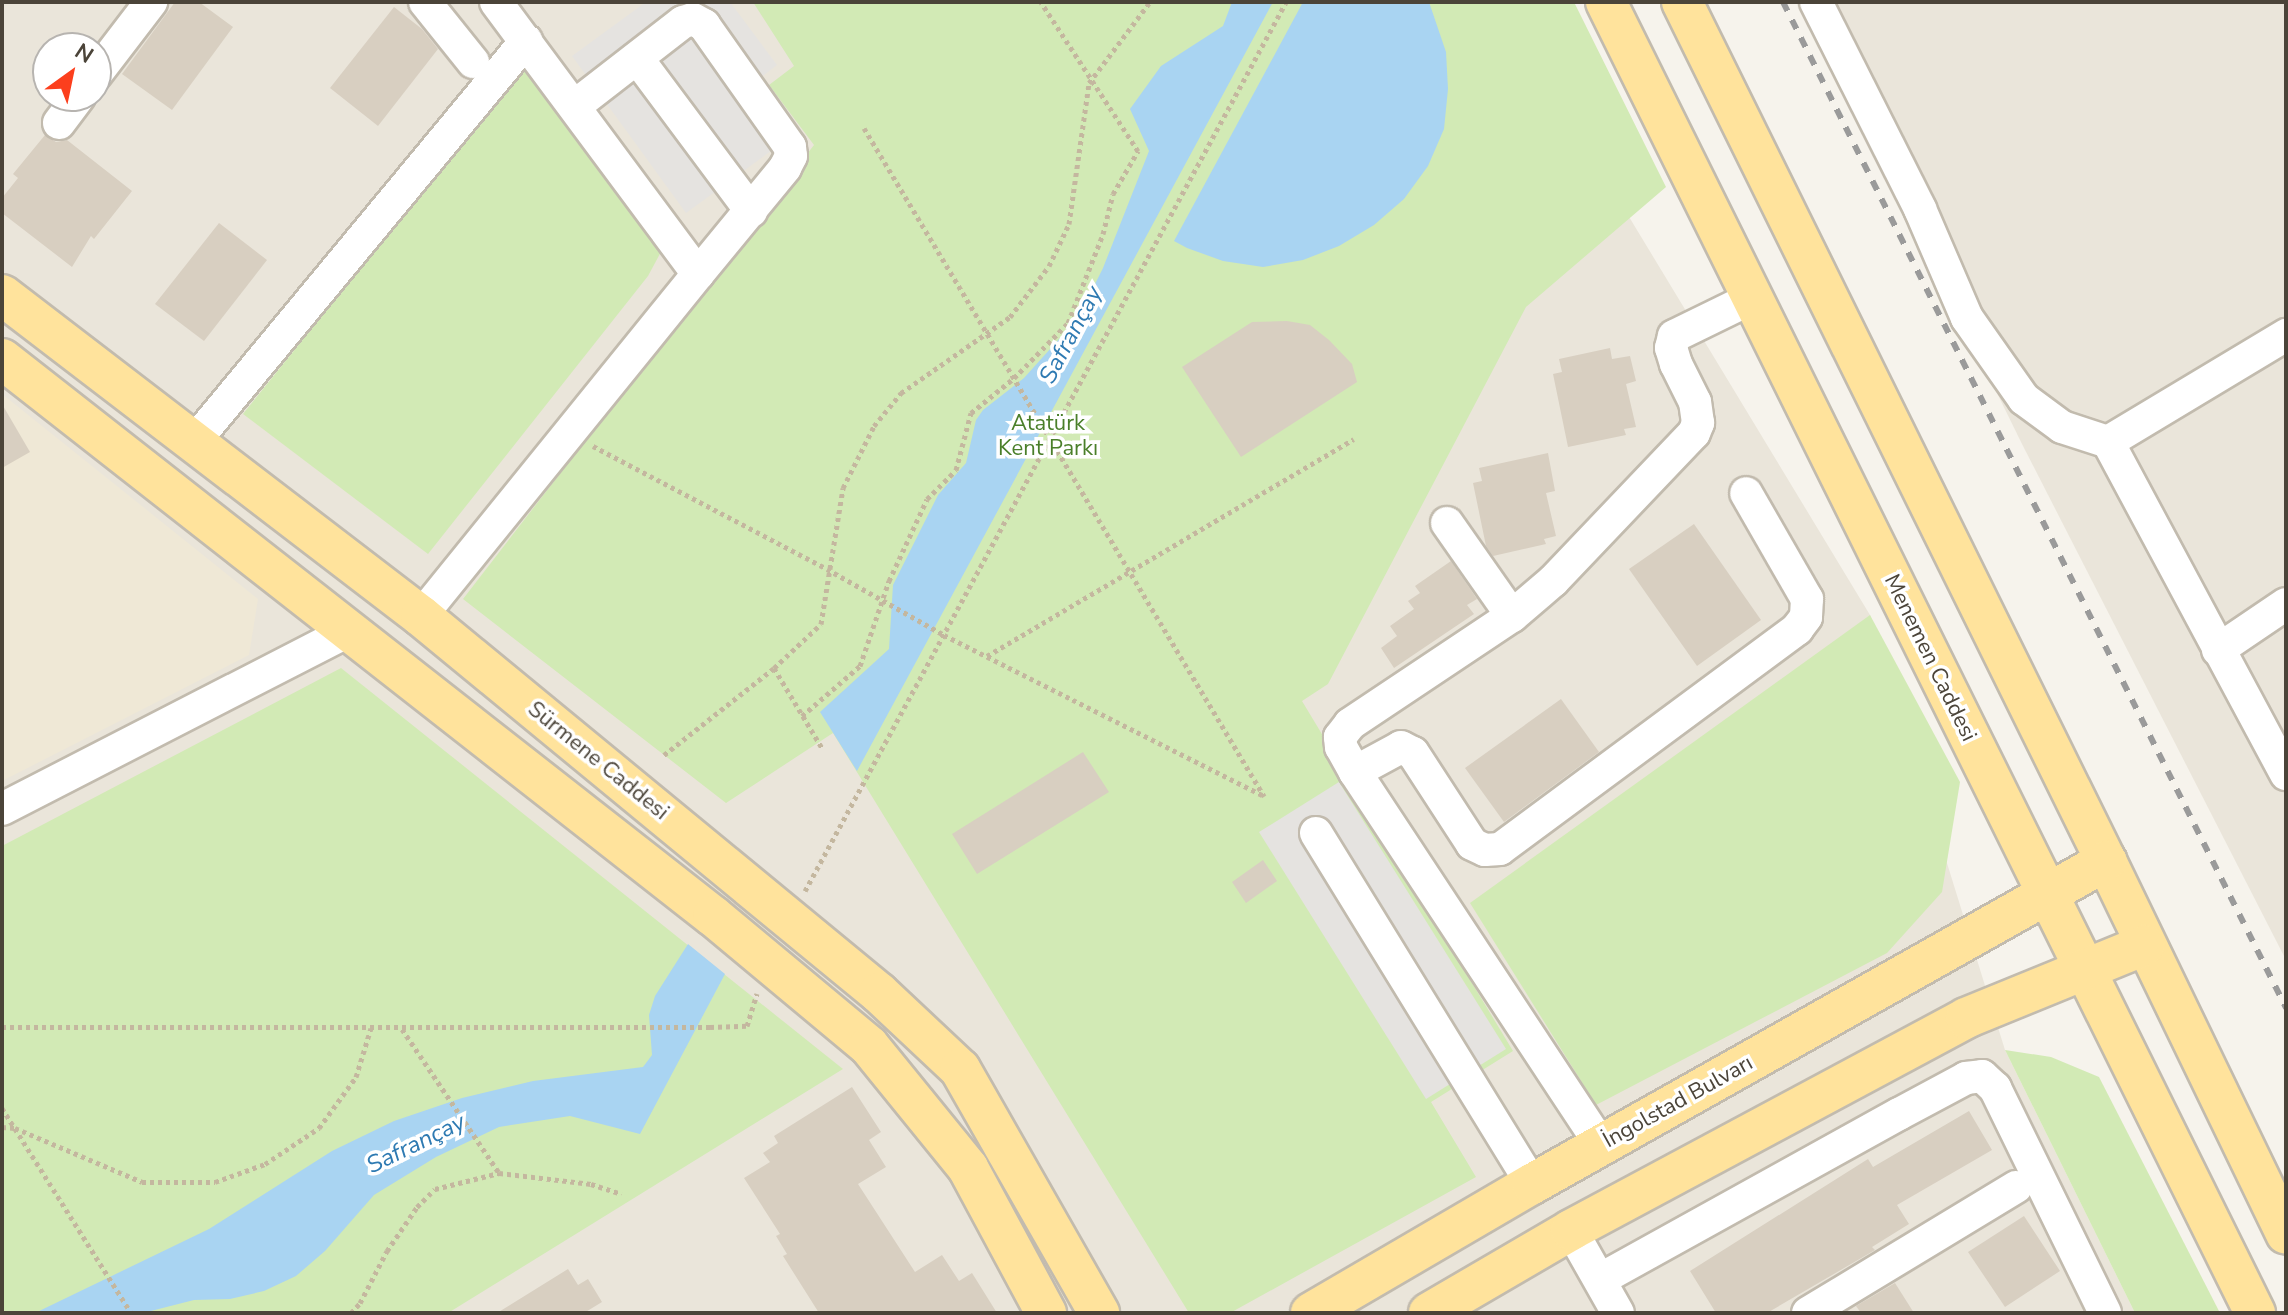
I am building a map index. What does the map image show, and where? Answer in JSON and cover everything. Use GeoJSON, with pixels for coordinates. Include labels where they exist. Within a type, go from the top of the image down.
{"type":"FeatureCollection","features":[{"type":"Feature","properties":{"kind":"main road","name":"Menemen Caddesi"},"geometry":{"type":"LineString","coordinates":[[1606,2],[2047,894],[2083,973],[2255,1313]]}},
{"type":"Feature","properties":{"kind":"main road"},"geometry":{"type":"LineString","coordinates":[[1682,2],[2106,861],[2286,1234]]}},
{"type":"Feature","properties":{"kind":"main road","name":"Sürmene Caddesi"},"geometry":{"type":"LineString","coordinates":[[2,295],[421,616],[879,993],[960,1069],[1099,1313]]}},
{"type":"Feature","properties":{"kind":"main road"},"geometry":{"type":"LineString","coordinates":[[2,359],[713,916],[869,1046],[968,1168],[1046,1313]]}},
{"type":"Feature","properties":{"kind":"main road"},"geometry":{"type":"LineString","coordinates":[[344,627],[372,580]]}},
{"type":"Feature","properties":{"kind":"main road","name":"İngolstad Bulvarı"},"geometry":{"type":"LineString","coordinates":[[1311,1313],[1532,1184],[2106,861]]}},
{"type":"Feature","properties":{"kind":"main road"},"geometry":{"type":"LineString","coordinates":[[713,916],[743,879]]}},
{"type":"Feature","properties":{"kind":"main road"},"geometry":{"type":"LineString","coordinates":[[1429,1313],[1571,1230],[1966,1018],[2083,973],[2145,945]]}},
{"type":"Feature","properties":{"kind":"street"},"geometry":{"type":"LineString","coordinates":[[112,53],[151,2]]}},
{"type":"Feature","properties":{"kind":"street"},"geometry":{"type":"LineString","coordinates":[[425,2],[473,62]]}},
{"type":"Feature","properties":{"kind":"street"},"geometry":{"type":"LineString","coordinates":[[496,2],[576,105],[698,274]]}},
{"type":"Feature","properties":{"kind":"street"},"geometry":{"type":"LineString","coordinates":[[1816,2],[1920,209],[1967,318],[2024,399],[2062,427],[2108,442],[2286,774]]}},
{"type":"Feature","properties":{"kind":"street"},"geometry":{"type":"LineString","coordinates":[[421,616],[751,211],[791,156],[790,147],[704,25],[693,19],[683,22],[576,105]]}},
{"type":"Feature","properties":{"kind":"street"},"geometry":{"type":"LineString","coordinates":[[194,442],[526,41]]}},
{"type":"Feature","properties":{"kind":"street"},"geometry":{"type":"LineString","coordinates":[[637,58],[751,211]]}},
{"type":"Feature","properties":{"kind":"street"},"geometry":{"type":"LineString","coordinates":[[59,123],[67,112]]}},
{"type":"Feature","properties":{"kind":"street"},"geometry":{"type":"LineString","coordinates":[[1601,1145],[1355,772],[1341,747],[1340,737],[1350,724],[1512,616],[1553,581],[1694,433],[1698,423],[1695,402],[1676,364],[1671,348],[1674,336],[1752,298]]}},
{"type":"Feature","properties":{"kind":"street"},"geometry":{"type":"LineString","coordinates":[[2108,442],[2286,335]]}},
{"type":"Feature","properties":{"kind":"street"},"geometry":{"type":"LineString","coordinates":[[1355,772],[1401,747],[1413,753],[1472,844],[1485,850],[1500,849],[1797,629],[1806,617],[1807,599],[1746,493]]}},
{"type":"Feature","properties":{"kind":"street"},"geometry":{"type":"LineString","coordinates":[[1447,523],[1512,616]]}},
{"type":"Feature","properties":{"kind":"street"},"geometry":{"type":"LineString","coordinates":[[2218,650],[2286,604]]}},
{"type":"Feature","properties":{"kind":"street"},"geometry":{"type":"LineString","coordinates":[[2,809],[344,627]]}},
{"type":"Feature","properties":{"kind":"street"},"geometry":{"type":"LineString","coordinates":[[1316,833],[1532,1184]]}},
{"type":"Feature","properties":{"kind":"street"},"geometry":{"type":"LineString","coordinates":[[1601,1279],[1966,1078],[1982,1076],[1995,1088],[2105,1313]]}},
{"type":"Feature","properties":{"kind":"street"},"geometry":{"type":"LineString","coordinates":[[1808,1313],[2016,1187]]}},
{"type":"Feature","properties":{"kind":"street"},"geometry":{"type":"LineString","coordinates":[[1571,1230],[1618,1313]]}},
{"type":"Feature","properties":{"kind":"path"},"geometry":{"type":"LineString","coordinates":[[802,716],[860,666],[881,602],[927,499],[956,470],[971,413],[1014,378],[1068,323],[1103,234],[1113,194],[1138,151],[1041,2]]}},
{"type":"Feature","properties":{"kind":"path"},"geometry":{"type":"LineString","coordinates":[[664,755],[774,668],[821,624],[827,569],[843,488],[874,426],[901,393],[1010,317],[1049,266],[1069,224],[1091,79],[1150,2]]}},
{"type":"Feature","properties":{"kind":"path"},"geometry":{"type":"LineString","coordinates":[[790,919],[1286,2]]}},
{"type":"Feature","properties":{"kind":"path"},"geometry":{"type":"LineString","coordinates":[[593,446],[827,569],[890,607],[1264,796],[864,128]]}},
{"type":"Feature","properties":{"kind":"path"},"geometry":{"type":"LineString","coordinates":[[986,656],[1354,439]]}},
{"type":"Feature","properties":{"kind":"path"},"geometry":{"type":"LineString","coordinates":[[774,668],[822,748]]}},
{"type":"Feature","properties":{"kind":"path"},"geometry":{"type":"LineString","coordinates":[[2,1027],[639,1029],[747,1026],[767,961]]}},
{"type":"Feature","properties":{"kind":"path"},"geometry":{"type":"LineString","coordinates":[[2,1127],[15,1128],[142,1182],[215,1182],[265,1164],[319,1128],[356,1077],[371,1028]]}},
{"type":"Feature","properties":{"kind":"path"},"geometry":{"type":"LineString","coordinates":[[402,1028],[499,1173]]}},
{"type":"Feature","properties":{"kind":"path"},"geometry":{"type":"LineString","coordinates":[[2,1108],[131,1313]]}},
{"type":"Feature","properties":{"kind":"path"},"geometry":{"type":"LineString","coordinates":[[351,1313],[387,1251],[417,1207],[435,1189],[499,1173],[591,1184],[621,1194]]}},
{"type":"Feature","properties":{"kind":"shaded area"},"geometry":{"type":"Polygon","coordinates":[[[2,2],[1499,2],[1870,615],[2005,1050],[2135,1313],[2,1313],[2,2]]]}},
{"type":"Feature","properties":{"kind":"shaded area"},"geometry":{"type":"Polygon","coordinates":[[[646,2],[730,2],[777,65],[756,81],[794,134],[686,213],[572,56],[646,2]]]}},
{"type":"Feature","properties":{"kind":"shaded area"},"geometry":{"type":"Polygon","coordinates":[[[1805,2],[2286,2],[2286,960],[2022,444],[1805,2]]]}},
{"type":"Feature","properties":{"kind":"shaded area"},"geometry":{"type":"Polygon","coordinates":[[[2,394],[258,599],[249,655],[2,781],[2,394]]]}},
{"type":"Feature","properties":{"kind":"shaded area"},"geometry":{"type":"Polygon","coordinates":[[[1339,782],[1506,1049],[1426,1099],[1259,832],[1339,782]]]}},
{"type":"Feature","properties":{"kind":"green space","name":"Atatürk Kent Parkı"},"geometry":{"type":"Polygon","coordinates":[[[753,2],[1574,2],[1666,187],[1526,307],[1328,684],[1302,701],[1513,1051],[1431,1102],[1476,1177],[1230,1313],[1189,1313],[833,733],[726,803],[463,599],[814,145],[769,85],[794,66],[753,2]]]}},
{"type":"Feature","properties":{"kind":"green space"},"geometry":{"type":"Polygon","coordinates":[[[539,62],[662,250],[648,276],[428,554],[243,414],[522,67],[539,62]]]}},
{"type":"Feature","properties":{"kind":"green space"},"geometry":{"type":"Polygon","coordinates":[[[1870,615],[1960,782],[1942,892],[1887,953],[1596,1105],[1470,903],[1870,615]]]}},
{"type":"Feature","properties":{"kind":"green space"},"geometry":{"type":"Polygon","coordinates":[[[341,668],[843,1069],[448,1313],[2,1313],[2,846],[341,668]]]}},
{"type":"Feature","properties":{"kind":"green space"},"geometry":{"type":"Polygon","coordinates":[[[2005,1050],[2051,1057],[2099,1077],[2220,1313],[2135,1313],[2005,1050]]]}},
{"type":"Feature","properties":{"kind":"water","name":"Safrançay"},"geometry":{"type":"Polygon","coordinates":[[[1232,2],[1273,2],[857,771],[820,712],[889,649],[893,585],[938,495],[966,463],[976,420],[983,410],[1024,378],[1078,318],[1103,268],[1149,151],[1130,109],[1161,66],[1223,26],[1232,2]]]}},
{"type":"Feature","properties":{"kind":"water"},"geometry":{"type":"Polygon","coordinates":[[[1303,2],[1429,2],[1446,52],[1448,89],[1444,129],[1428,166],[1404,199],[1374,225],[1339,246],[1303,260],[1263,267],[1223,261],[1187,248],[1174,241],[1303,2]]]}},
{"type":"Feature","properties":{"kind":"water","name":"Safrançay"},"geometry":{"type":"Polygon","coordinates":[[[688,944],[725,974],[640,1134],[570,1116],[499,1127],[436,1157],[374,1195],[325,1251],[296,1276],[264,1291],[230,1299],[194,1300],[143,1313],[35,1313],[209,1229],[332,1151],[394,1121],[462,1098],[533,1081],[643,1067],[652,1055],[649,1015],[655,996],[688,944]]]}},
{"type":"Feature","properties":{"kind":"building"},"geometry":{"type":"Polygon","coordinates":[[[175,2],[199,2],[233,27],[172,110],[122,74],[175,2]]]}},
{"type":"Feature","properties":{"kind":"building"},"geometry":{"type":"Polygon","coordinates":[[[394,7],[422,29],[438,49],[378,126],[330,88],[394,7]]]}},
{"type":"Feature","properties":{"kind":"building"},"geometry":{"type":"Polygon","coordinates":[[[45,135],[56,142],[67,140],[132,191],[94,239],[91,236],[72,267],[2,213],[2,198],[18,178],[13,174],[45,135]]]}},
{"type":"Feature","properties":{"kind":"building"},"geometry":{"type":"Polygon","coordinates":[[[219,223],[267,260],[204,341],[155,304],[219,223]]]}},
{"type":"Feature","properties":{"kind":"building"},"geometry":{"type":"Polygon","coordinates":[[[1287,321],[1310,325],[1329,340],[1352,364],[1357,382],[1241,457],[1182,367],[1252,322],[1287,321]]]}},
{"type":"Feature","properties":{"kind":"building"},"geometry":{"type":"Polygon","coordinates":[[[1610,348],[1612,359],[1630,356],[1636,381],[1626,384],[1636,427],[1624,429],[1626,435],[1568,447],[1553,374],[1562,372],[1559,359],[1610,348]]]}},
{"type":"Feature","properties":{"kind":"building"},"geometry":{"type":"Polygon","coordinates":[[[2,404],[30,452],[2,468],[2,404]]]}},
{"type":"Feature","properties":{"kind":"building"},"geometry":{"type":"Polygon","coordinates":[[[1548,453],[1555,491],[1546,493],[1556,536],[1544,539],[1546,544],[1493,556],[1486,546],[1473,483],[1482,481],[1479,468],[1548,453]]]}},
{"type":"Feature","properties":{"kind":"building"},"geometry":{"type":"Polygon","coordinates":[[[1694,524],[1761,620],[1697,666],[1629,569],[1694,524]]]}},
{"type":"Feature","properties":{"kind":"building"},"geometry":{"type":"Polygon","coordinates":[[[1451,561],[1477,599],[1467,605],[1474,614],[1394,668],[1381,648],[1397,636],[1390,626],[1414,609],[1408,601],[1420,593],[1415,586],[1451,561]]]}},
{"type":"Feature","properties":{"kind":"building"},"geometry":{"type":"Polygon","coordinates":[[[1561,699],[1599,752],[1504,822],[1465,768],[1561,699]]]}},
{"type":"Feature","properties":{"kind":"building"},"geometry":{"type":"Polygon","coordinates":[[[1083,752],[1109,792],[977,874],[952,834],[1083,752]]]}},
{"type":"Feature","properties":{"kind":"building"},"geometry":{"type":"Polygon","coordinates":[[[1263,860],[1277,881],[1246,903],[1232,882],[1263,860]]]}},
{"type":"Feature","properties":{"kind":"building"},"geometry":{"type":"Polygon","coordinates":[[[852,1087],[881,1132],[869,1140],[886,1167],[858,1184],[915,1272],[942,1255],[959,1281],[972,1273],[997,1313],[819,1313],[783,1256],[787,1254],[776,1236],[780,1234],[744,1178],[770,1162],[763,1153],[778,1143],[774,1136],[852,1087]]]}},
{"type":"Feature","properties":{"kind":"building"},"geometry":{"type":"Polygon","coordinates":[[[1969,1111],[1992,1150],[1897,1205],[1909,1224],[1872,1247],[1875,1250],[1767,1313],[1716,1313],[1690,1271],[1868,1159],[1873,1167],[1969,1111]]]}},
{"type":"Feature","properties":{"kind":"building"},"geometry":{"type":"Polygon","coordinates":[[[2024,1216],[2060,1271],[2005,1307],[1968,1252],[2024,1216]]]}},
{"type":"Feature","properties":{"kind":"building"},"geometry":{"type":"Polygon","coordinates":[[[568,1269],[578,1285],[588,1279],[602,1302],[584,1313],[497,1313],[568,1269]]]}},
{"type":"Feature","properties":{"kind":"building"},"geometry":{"type":"Polygon","coordinates":[[[1895,1283],[1914,1313],[1861,1313],[1856,1306],[1895,1283]]]}},
{"type":"Feature","properties":{"kind":"railway"},"geometry":{"type":"LineString","coordinates":[[1783,2],[2286,1008]]}}]}
